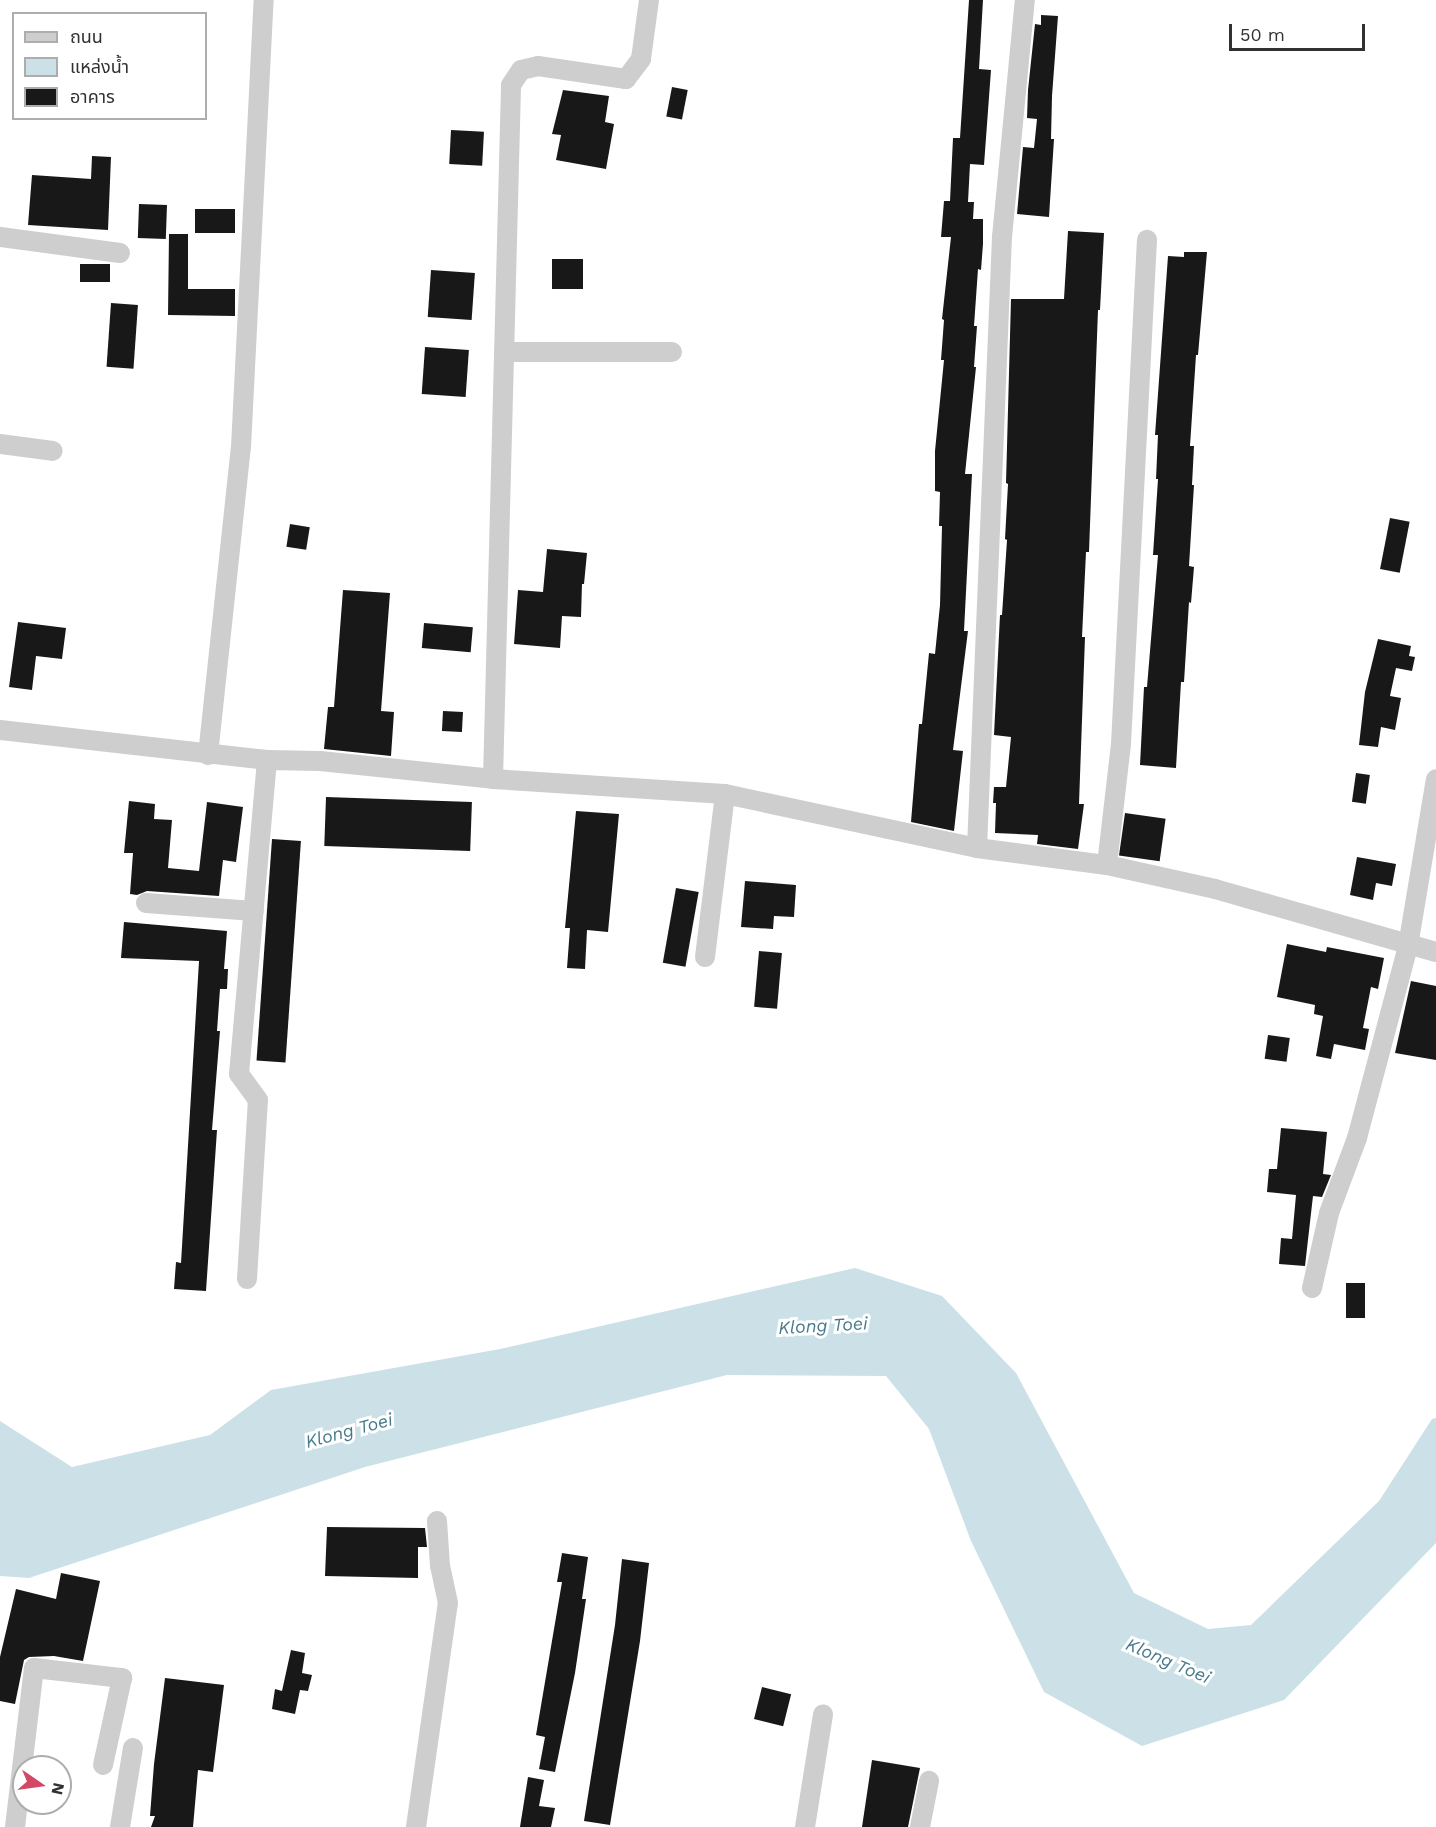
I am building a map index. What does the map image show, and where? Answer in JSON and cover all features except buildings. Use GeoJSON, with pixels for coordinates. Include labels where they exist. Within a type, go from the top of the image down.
{"type":"FeatureCollection","features":[{"type":"Feature","properties":{"kind":"street"},"geometry":{"type":"LineString","coordinates":[[208,755],[241,447],[264,0]]}},
{"type":"Feature","properties":{"kind":"street"},"geometry":{"type":"LineString","coordinates":[[493,779],[511,85],[521,70],[538,66],[626,79],[641,59],[650,0]]}},
{"type":"Feature","properties":{"kind":"street"},"geometry":{"type":"LineString","coordinates":[[977,848],[1002,237],[1025,0]]}},
{"type":"Feature","properties":{"kind":"street"},"geometry":{"type":"LineString","coordinates":[[0,237],[120,253]]}},
{"type":"Feature","properties":{"kind":"street"},"geometry":{"type":"LineString","coordinates":[[1107,865],[1121,744],[1147,240]]}},
{"type":"Feature","properties":{"kind":"street"},"geometry":{"type":"LineString","coordinates":[[504,352],[672,352]]}},
{"type":"Feature","properties":{"kind":"street"},"geometry":{"type":"LineString","coordinates":[[0,444],[53,451]]}},
{"type":"Feature","properties":{"kind":"street"},"geometry":{"type":"LineString","coordinates":[[0,730],[208,755],[267,760],[320,761],[493,779],[725,794],[977,848],[1107,865],[1215,889],[1408,946],[1436,952]]}},
{"type":"Feature","properties":{"kind":"street"},"geometry":{"type":"LineString","coordinates":[[247,1279],[258,1100],[239,1074],[267,760]]}},
{"type":"Feature","properties":{"kind":"street"},"geometry":{"type":"LineString","coordinates":[[1312,1288],[1329,1213],[1357,1138],[1408,946],[1436,779]]}},
{"type":"Feature","properties":{"kind":"street"},"geometry":{"type":"LineString","coordinates":[[705,957],[725,794]]}},
{"type":"Feature","properties":{"kind":"street"},"geometry":{"type":"LineString","coordinates":[[146,903],[254,911]]}},
{"type":"Feature","properties":{"kind":"street"},"geometry":{"type":"LineString","coordinates":[[416,1827],[448,1603],[440,1566],[437,1521]]}},
{"type":"Feature","properties":{"kind":"street"},"geometry":{"type":"LineString","coordinates":[[15,1827],[34,1668],[122,1678],[103,1766]]}},
{"type":"Feature","properties":{"kind":"street"},"geometry":{"type":"LineString","coordinates":[[805,1827],[823,1714]]}},
{"type":"Feature","properties":{"kind":"street"},"geometry":{"type":"LineString","coordinates":[[120,1827],[134,1748]]}},
{"type":"Feature","properties":{"kind":"street"},"geometry":{"type":"LineString","coordinates":[[920,1827],[929,1781]]}},
{"type":"Feature","properties":{"kind":"water","name":"Klong Toei"},"geometry":{"type":"Polygon","coordinates":[[[855,1268],[942,1296],[1016,1373],[1134,1593],[1208,1629],[1251,1625],[1379,1501],[1432,1419],[1436,1418],[1436,1543],[1284,1700],[1142,1746],[1044,1692],[971,1541],[929,1429],[886,1376],[727,1375],[365,1467],[29,1578],[0,1576],[0,1421],[72,1467],[210,1435],[271,1390],[500,1349],[855,1268]]]}}]}
